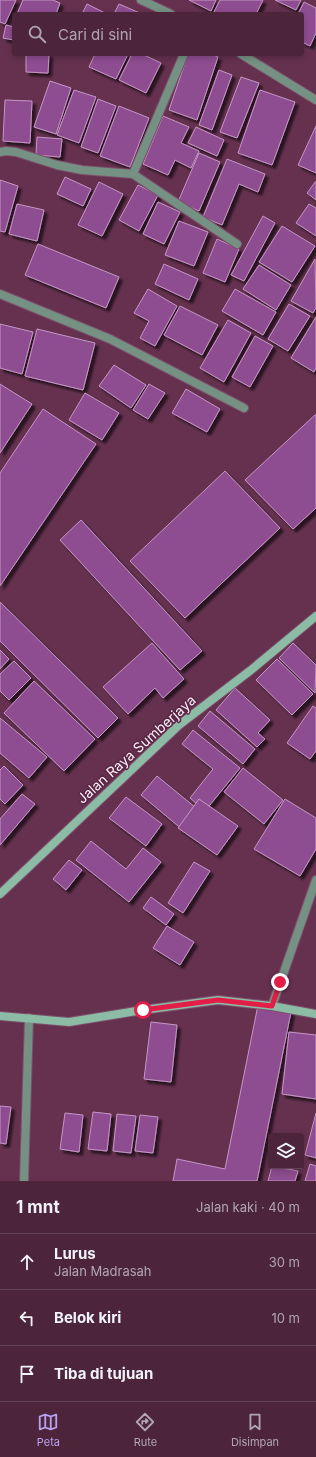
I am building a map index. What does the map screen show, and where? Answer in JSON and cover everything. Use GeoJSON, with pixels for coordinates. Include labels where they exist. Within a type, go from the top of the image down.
{"type":"FeatureCollection","features":[{"type":"Feature","properties":{"kind":"street"},"geometry":{"type":"LineString","coordinates":[[141,0],[167,12]]}},
{"type":"Feature","properties":{"kind":"street"},"geometry":{"type":"LineString","coordinates":[[133,174],[183,56]]}},
{"type":"Feature","properties":{"kind":"street"},"geometry":{"type":"LineString","coordinates":[[245,56],[316,100]]}},
{"type":"Feature","properties":{"kind":"street"},"geometry":{"type":"LineString","coordinates":[[0,152],[16,152],[82,170],[133,174],[237,244]]}},
{"type":"Feature","properties":{"kind":"street"},"geometry":{"type":"LineString","coordinates":[[0,294],[110,339],[244,408]]}},
{"type":"Feature","properties":{"kind":"street","name":"Jalan Raya Sumberjaya"},"geometry":{"type":"LineString","coordinates":[[0,894],[179,725],[251,670],[316,616]]}},
{"type":"Feature","properties":{"kind":"street"},"geometry":{"type":"LineString","coordinates":[[272,1006],[316,880]]}},
{"type":"Feature","properties":{"kind":"street"},"geometry":{"type":"LineString","coordinates":[[0,1016],[69,1022],[218,1000],[272,1006],[316,1014]]}},
{"type":"Feature","properties":{"kind":"street"},"geometry":{"type":"LineString","coordinates":[[24,1181],[29,1018]]}},
{"type":"Feature","properties":{"kind":"building"},"geometry":{"type":"Polygon","coordinates":[[[0,0],[16,0],[5,24],[0,22],[0,0]]]}},
{"type":"Feature","properties":{"kind":"building"},"geometry":{"type":"Polygon","coordinates":[[[23,0],[53,0],[60,3],[57,12],[18,12],[23,0]]]}},
{"type":"Feature","properties":{"kind":"building"},"geometry":{"type":"Polygon","coordinates":[[[189,0],[216,0],[211,11],[189,0]]]}},
{"type":"Feature","properties":{"kind":"building"},"geometry":{"type":"Polygon","coordinates":[[[220,0],[263,0],[257,12],[214,12],[220,0]]]}},
{"type":"Feature","properties":{"kind":"building"},"geometry":{"type":"Polygon","coordinates":[[[275,0],[301,0],[296,10],[275,0]]]}},
{"type":"Feature","properties":{"kind":"building"},"geometry":{"type":"Polygon","coordinates":[[[304,2],[316,8],[316,33],[310,46],[304,43],[304,12],[299,12],[304,2]]]}},
{"type":"Feature","properties":{"kind":"building"},"geometry":{"type":"Polygon","coordinates":[[[87,4],[103,12],[83,12],[87,4]]]}},
{"type":"Feature","properties":{"kind":"building"},"geometry":{"type":"Polygon","coordinates":[[[119,4],[137,12],[115,12],[119,4]]]}},
{"type":"Feature","properties":{"kind":"building"},"geometry":{"type":"Polygon","coordinates":[[[6,25],[12,26],[12,40],[3,38],[6,25]]]}},
{"type":"Feature","properties":{"kind":"building"},"geometry":{"type":"Polygon","coordinates":[[[26,56],[49,56],[48,73],[26,72],[26,56]]]}},
{"type":"Feature","properties":{"kind":"building"},"geometry":{"type":"Polygon","coordinates":[[[94,56],[127,56],[116,79],[89,67],[94,56]]]}},
{"type":"Feature","properties":{"kind":"building"},"geometry":{"type":"Polygon","coordinates":[[[131,56],[146,56],[161,63],[146,93],[119,80],[131,56]]]}},
{"type":"Feature","properties":{"kind":"building"},"geometry":{"type":"Polygon","coordinates":[[[187,56],[218,57],[197,120],[169,110],[187,56]]]}},
{"type":"Feature","properties":{"kind":"building"},"geometry":{"type":"Polygon","coordinates":[[[219,70],[232,75],[212,130],[199,125],[219,70]]]}},
{"type":"Feature","properties":{"kind":"building"},"geometry":{"type":"Polygon","coordinates":[[[241,77],[259,83],[237,138],[220,132],[241,77]]]}},
{"type":"Feature","properties":{"kind":"building"},"geometry":{"type":"Polygon","coordinates":[[[50,81],[71,88],[56,134],[34,127],[50,81]]]}},
{"type":"Feature","properties":{"kind":"building"},"geometry":{"type":"Polygon","coordinates":[[[74,90],[96,97],[79,143],[57,135],[74,90]]]}},
{"type":"Feature","properties":{"kind":"building"},"geometry":{"type":"Polygon","coordinates":[[[260,90],[295,102],[272,165],[238,153],[260,90]]]}},
{"type":"Feature","properties":{"kind":"building"},"geometry":{"type":"Polygon","coordinates":[[[98,99],[116,106],[98,153],[81,147],[98,99]]]}},
{"type":"Feature","properties":{"kind":"building"},"geometry":{"type":"Polygon","coordinates":[[[5,100],[32,101],[30,143],[3,141],[5,100]]]}},
{"type":"Feature","properties":{"kind":"building"},"geometry":{"type":"Polygon","coordinates":[[[119,106],[149,118],[130,167],[100,156],[119,106]]]}},
{"type":"Feature","properties":{"kind":"building"},"geometry":{"type":"Polygon","coordinates":[[[163,116],[189,127],[181,143],[199,151],[191,168],[175,160],[168,175],[143,164],[163,116]]]}},
{"type":"Feature","properties":{"kind":"building"},"geometry":{"type":"Polygon","coordinates":[[[316,126],[316,173],[298,165],[316,126]]]}},
{"type":"Feature","properties":{"kind":"building"},"geometry":{"type":"Polygon","coordinates":[[[196,127],[224,140],[217,156],[188,143],[196,127]]]}},
{"type":"Feature","properties":{"kind":"building"},"geometry":{"type":"Polygon","coordinates":[[[37,137],[62,139],[60,157],[36,155],[37,137]]]}},
{"type":"Feature","properties":{"kind":"building"},"geometry":{"type":"Polygon","coordinates":[[[199,153],[220,162],[199,211],[178,202],[199,153]]]}},
{"type":"Feature","properties":{"kind":"building"},"geometry":{"type":"Polygon","coordinates":[[[227,159],[265,174],[258,192],[239,184],[222,225],[203,217],[227,159]]]}},
{"type":"Feature","properties":{"kind":"building"},"geometry":{"type":"Polygon","coordinates":[[[65,177],[91,189],[83,206],[57,194],[65,177]]]}},
{"type":"Feature","properties":{"kind":"building"},"geometry":{"type":"Polygon","coordinates":[[[0,180],[18,186],[5,232],[0,231],[0,180]]]}},
{"type":"Feature","properties":{"kind":"building"},"geometry":{"type":"Polygon","coordinates":[[[316,181],[316,200],[307,193],[316,181]]]}},
{"type":"Feature","properties":{"kind":"building"},"geometry":{"type":"Polygon","coordinates":[[[99,182],[123,194],[102,236],[78,225],[99,182]]]}},
{"type":"Feature","properties":{"kind":"building"},"geometry":{"type":"Polygon","coordinates":[[[138,185],[158,195],[139,231],[119,220],[138,185]]]}},
{"type":"Feature","properties":{"kind":"building"},"geometry":{"type":"Polygon","coordinates":[[[158,202],[180,212],[164,244],[143,234],[158,202]]]}},
{"type":"Feature","properties":{"kind":"building"},"geometry":{"type":"Polygon","coordinates":[[[17,204],[44,210],[37,241],[9,234],[17,204]]]}},
{"type":"Feature","properties":{"kind":"building"},"geometry":{"type":"Polygon","coordinates":[[[309,204],[316,208],[316,236],[296,223],[309,204]]]}},
{"type":"Feature","properties":{"kind":"building"},"geometry":{"type":"Polygon","coordinates":[[[263,216],[275,223],[244,281],[231,275],[263,216]]]}},
{"type":"Feature","properties":{"kind":"building"},"geometry":{"type":"Polygon","coordinates":[[[179,221],[208,232],[194,266],[165,255],[179,221]]]}},
{"type":"Feature","properties":{"kind":"building"},"geometry":{"type":"Polygon","coordinates":[[[282,226],[315,246],[292,282],[259,262],[282,226]]]}},
{"type":"Feature","properties":{"kind":"building"},"geometry":{"type":"Polygon","coordinates":[[[217,239],[239,249],[225,282],[203,273],[217,239]]]}},
{"type":"Feature","properties":{"kind":"building"},"geometry":{"type":"Polygon","coordinates":[[[38,244],[119,277],[106,308],[25,275],[38,244]]]}},
{"type":"Feature","properties":{"kind":"building"},"geometry":{"type":"Polygon","coordinates":[[[315,259],[316,308],[313,313],[291,301],[315,259]]]}},
{"type":"Feature","properties":{"kind":"building"},"geometry":{"type":"Polygon","coordinates":[[[164,264],[198,279],[189,300],[155,284],[164,264]]]}},
{"type":"Feature","properties":{"kind":"building"},"geometry":{"type":"Polygon","coordinates":[[[259,265],[291,285],[276,310],[243,289],[259,265]]]}},
{"type":"Feature","properties":{"kind":"building"},"geometry":{"type":"Polygon","coordinates":[[[148,289],[177,306],[155,346],[140,338],[149,321],[134,313],[148,289]]]}},
{"type":"Feature","properties":{"kind":"building"},"geometry":{"type":"Polygon","coordinates":[[[235,289],[276,312],[263,335],[222,311],[235,289]]]}},
{"type":"Feature","properties":{"kind":"building"},"geometry":{"type":"Polygon","coordinates":[[[289,304],[310,316],[288,351],[268,339],[289,304]]]}},
{"type":"Feature","properties":{"kind":"building"},"geometry":{"type":"Polygon","coordinates":[[[180,306],[218,325],[202,355],[164,335],[180,306]]]}},
{"type":"Feature","properties":{"kind":"building"},"geometry":{"type":"Polygon","coordinates":[[[316,317],[316,368],[314,372],[291,358],[316,317]]]}},
{"type":"Feature","properties":{"kind":"building"},"geometry":{"type":"Polygon","coordinates":[[[228,320],[251,333],[224,382],[200,368],[228,320]]]}},
{"type":"Feature","properties":{"kind":"building"},"geometry":{"type":"Polygon","coordinates":[[[0,324],[33,332],[22,374],[0,368],[0,324]]]}},
{"type":"Feature","properties":{"kind":"building"},"geometry":{"type":"Polygon","coordinates":[[[37,329],[95,343],[83,390],[25,376],[37,329]]]}},
{"type":"Feature","properties":{"kind":"building"},"geometry":{"type":"Polygon","coordinates":[[[255,336],[273,346],[250,387],[232,377],[255,336]]]}},
{"type":"Feature","properties":{"kind":"building"},"geometry":{"type":"Polygon","coordinates":[[[114,365],[146,385],[131,408],[99,386],[114,365]]]}},
{"type":"Feature","properties":{"kind":"building"},"geometry":{"type":"Polygon","coordinates":[[[0,384],[32,404],[0,453],[0,384]]]}},
{"type":"Feature","properties":{"kind":"building"},"geometry":{"type":"Polygon","coordinates":[[[149,384],[165,393],[148,419],[133,410],[149,384]]]}},
{"type":"Feature","properties":{"kind":"building"},"geometry":{"type":"Polygon","coordinates":[[[186,389],[220,409],[207,432],[172,413],[186,389]]]}},
{"type":"Feature","properties":{"kind":"building"},"geometry":{"type":"Polygon","coordinates":[[[85,393],[119,413],[102,440],[69,420],[85,393]]]}},
{"type":"Feature","properties":{"kind":"building"},"geometry":{"type":"Polygon","coordinates":[[[43,409],[96,444],[0,586],[0,473],[43,409]]]}},
{"type":"Feature","properties":{"kind":"building"},"geometry":{"type":"Polygon","coordinates":[[[316,414],[316,508],[293,529],[245,480],[316,414]]]}},
{"type":"Feature","properties":{"kind":"building"},"geometry":{"type":"Polygon","coordinates":[[[225,471],[280,528],[185,618],[130,561],[225,471]]]}},
{"type":"Feature","properties":{"kind":"building"},"geometry":{"type":"Polygon","coordinates":[[[81,520],[202,651],[180,670],[60,540],[81,520]]]}},
{"type":"Feature","properties":{"kind":"building"},"geometry":{"type":"Polygon","coordinates":[[[0,602],[118,718],[98,738],[0,641],[0,602]]]}},
{"type":"Feature","properties":{"kind":"building"},"geometry":{"type":"Polygon","coordinates":[[[152,643],[184,679],[163,698],[155,688],[128,714],[103,687],[152,643]]]}},
{"type":"Feature","properties":{"kind":"building"},"geometry":{"type":"Polygon","coordinates":[[[293,643],[316,665],[315,693],[279,658],[293,643]]]}},
{"type":"Feature","properties":{"kind":"building"},"geometry":{"type":"Polygon","coordinates":[[[0,650],[9,659],[0,669],[0,650]]]}},
{"type":"Feature","properties":{"kind":"building"},"geometry":{"type":"Polygon","coordinates":[[[277,659],[313,694],[292,715],[256,680],[277,659]]]}},
{"type":"Feature","properties":{"kind":"building"},"geometry":{"type":"Polygon","coordinates":[[[14,661],[31,678],[9,700],[0,691],[0,674],[14,661]]]}},
{"type":"Feature","properties":{"kind":"building"},"geometry":{"type":"Polygon","coordinates":[[[34,681],[95,739],[64,771],[4,713],[34,681]]]}},
{"type":"Feature","properties":{"kind":"building"},"geometry":{"type":"Polygon","coordinates":[[[235,688],[270,720],[258,733],[265,739],[257,747],[216,710],[235,688]]]}},
{"type":"Feature","properties":{"kind":"building"},"geometry":{"type":"Polygon","coordinates":[[[313,706],[316,708],[316,751],[310,759],[287,743],[313,706]]]}},
{"type":"Feature","properties":{"kind":"building"},"geometry":{"type":"Polygon","coordinates":[[[210,711],[255,749],[243,764],[198,726],[210,711]]]}},
{"type":"Feature","properties":{"kind":"building"},"geometry":{"type":"Polygon","coordinates":[[[0,718],[47,757],[29,778],[0,753],[0,718]]]}},
{"type":"Feature","properties":{"kind":"building"},"geometry":{"type":"Polygon","coordinates":[[[193,730],[240,768],[205,811],[190,798],[213,769],[182,744],[193,730]]]}},
{"type":"Feature","properties":{"kind":"building"},"geometry":{"type":"Polygon","coordinates":[[[4,766],[23,785],[5,804],[0,799],[0,770],[4,766]]]}},
{"type":"Feature","properties":{"kind":"building"},"geometry":{"type":"Polygon","coordinates":[[[243,768],[283,800],[264,824],[224,792],[243,768]]]}},
{"type":"Feature","properties":{"kind":"building"},"geometry":{"type":"Polygon","coordinates":[[[157,776],[207,817],[190,836],[141,795],[157,776]]]}},
{"type":"Feature","properties":{"kind":"building"},"geometry":{"type":"Polygon","coordinates":[[[22,794],[35,804],[0,845],[0,819],[22,794]]]}},
{"type":"Feature","properties":{"kind":"building"},"geometry":{"type":"Polygon","coordinates":[[[126,797],[162,824],[146,846],[109,818],[126,797]]]}},
{"type":"Feature","properties":{"kind":"building"},"geometry":{"type":"Polygon","coordinates":[[[199,799],[238,826],[217,855],[178,828],[199,799]]]}},
{"type":"Feature","properties":{"kind":"building"},"geometry":{"type":"Polygon","coordinates":[[[285,799],[316,818],[316,849],[300,876],[254,849],[285,799]]]}},
{"type":"Feature","properties":{"kind":"building"},"geometry":{"type":"Polygon","coordinates":[[[91,841],[126,869],[143,848],[161,862],[129,902],[76,860],[91,841]]]}},
{"type":"Feature","properties":{"kind":"building"},"geometry":{"type":"Polygon","coordinates":[[[69,860],[82,870],[66,890],[53,879],[69,860]]]}},
{"type":"Feature","properties":{"kind":"building"},"geometry":{"type":"Polygon","coordinates":[[[194,862],[210,871],[183,913],[168,903],[194,862]]]}},
{"type":"Feature","properties":{"kind":"building"},"geometry":{"type":"Polygon","coordinates":[[[151,897],[174,914],[166,925],[143,908],[151,897]]]}},
{"type":"Feature","properties":{"kind":"building"},"geometry":{"type":"Polygon","coordinates":[[[167,926],[194,942],[180,965],[153,948],[167,926]]]}},
{"type":"Feature","properties":{"kind":"building"},"geometry":{"type":"Polygon","coordinates":[[[258,1005],[291,1012],[257,1181],[173,1181],[177,1159],[225,1169],[258,1005]]]}},
{"type":"Feature","properties":{"kind":"building"},"geometry":{"type":"Polygon","coordinates":[[[151,1022],[177,1025],[171,1082],[144,1079],[151,1022]]]}},
{"type":"Feature","properties":{"kind":"building"},"geometry":{"type":"Polygon","coordinates":[[[289,1032],[316,1035],[316,1099],[282,1094],[289,1032]]]}},
{"type":"Feature","properties":{"kind":"building"},"geometry":{"type":"Polygon","coordinates":[[[0,1106],[11,1107],[6,1144],[0,1143],[0,1106]]]}},
{"type":"Feature","properties":{"kind":"building"},"geometry":{"type":"Polygon","coordinates":[[[93,1112],[111,1114],[107,1151],[88,1149],[93,1112]]]}},
{"type":"Feature","properties":{"kind":"building"},"geometry":{"type":"Polygon","coordinates":[[[65,1113],[83,1115],[79,1152],[60,1149],[65,1113]]]}},
{"type":"Feature","properties":{"kind":"building"},"geometry":{"type":"Polygon","coordinates":[[[316,1113],[316,1158],[305,1155],[316,1113]]]}},
{"type":"Feature","properties":{"kind":"building"},"geometry":{"type":"Polygon","coordinates":[[[117,1114],[136,1116],[131,1153],[113,1151],[117,1114]]]}},
{"type":"Feature","properties":{"kind":"building"},"geometry":{"type":"Polygon","coordinates":[[[140,1115],[158,1117],[153,1153],[135,1151],[140,1115]]]}},
{"type":"Feature","properties":{"kind":"building"},"geometry":{"type":"Polygon","coordinates":[[[310,1164],[316,1166],[316,1181],[305,1181],[310,1164]]]}},
{"type":"Feature","properties":{"kind":"building"},"geometry":{"type":"Polygon","coordinates":[[[271,1169],[288,1169],[298,1171],[295,1181],[268,1181],[271,1169]]]}},
{"type":"Feature","properties":{"kind":"route"},"geometry":{"type":"LineString","coordinates":[[143,1010],[218,1000],[272,1006],[280,982]]}}]}
